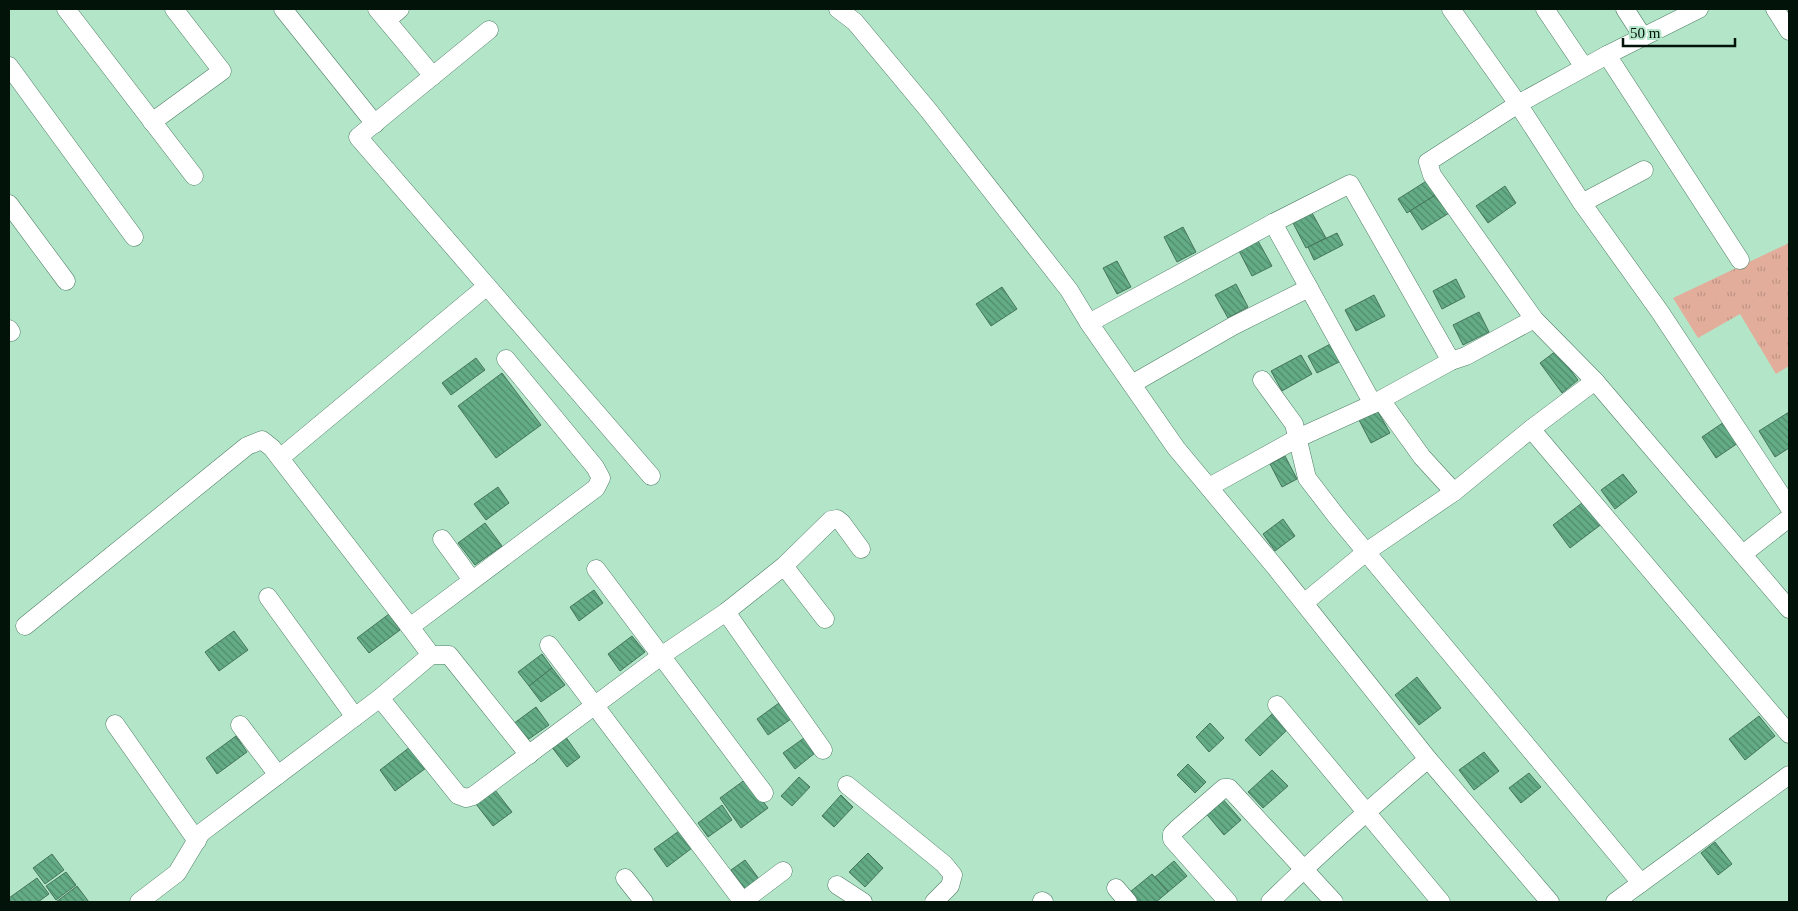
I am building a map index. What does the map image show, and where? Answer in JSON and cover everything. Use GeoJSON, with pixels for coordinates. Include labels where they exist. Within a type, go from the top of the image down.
{"type":"FeatureCollection","features":[{"type":"Feature","properties":{"kind":"street"},"geometry":{"type":"LineString","coordinates":[[66,9],[194,176]]}},
{"type":"Feature","properties":{"kind":"street"},"geometry":{"type":"LineString","coordinates":[[152,122],[222,71],[174,9]]}},
{"type":"Feature","properties":{"kind":"street"},"geometry":{"type":"LineString","coordinates":[[283,9],[375,124]]}},
{"type":"Feature","properties":{"kind":"street"},"geometry":{"type":"LineString","coordinates":[[838,9],[856,22],[929,111],[1069,290],[1089,323],[1176,448],[1304,603],[1428,759],[1550,902]]}},
{"type":"Feature","properties":{"kind":"street"},"geometry":{"type":"LineString","coordinates":[[1451,9],[1518,104],[1582,203],[1660,312],[1789,507]]}},
{"type":"Feature","properties":{"kind":"street"},"geometry":{"type":"LineString","coordinates":[[1545,9],[1584,67]]}},
{"type":"Feature","properties":{"kind":"street"},"geometry":{"type":"LineString","coordinates":[[1625,9],[1643,37]]}},
{"type":"Feature","properties":{"kind":"street"},"geometry":{"type":"LineString","coordinates":[[1700,9],[1584,67],[1518,104],[1428,162],[1432,175],[1534,320],[1595,381],[1789,609]]}},
{"type":"Feature","properties":{"kind":"street"},"geometry":{"type":"LineString","coordinates":[[1775,9],[1789,31]]}},
{"type":"Feature","properties":{"kind":"street"},"geometry":{"type":"LineString","coordinates":[[388,12],[433,76]]}},
{"type":"Feature","properties":{"kind":"street"},"geometry":{"type":"LineString","coordinates":[[489,30],[358,137],[651,476]]}},
{"type":"Feature","properties":{"kind":"street"},"geometry":{"type":"LineString","coordinates":[[1607,55],[1740,260]]}},
{"type":"Feature","properties":{"kind":"street"},"geometry":{"type":"LineString","coordinates":[[9,66],[134,237]]}},
{"type":"Feature","properties":{"kind":"street"},"geometry":{"type":"LineString","coordinates":[[1582,203],[1644,170]]}},
{"type":"Feature","properties":{"kind":"street"},"geometry":{"type":"LineString","coordinates":[[1089,323],[1273,223],[1350,184],[1451,361]]}},
{"type":"Feature","properties":{"kind":"street"},"geometry":{"type":"LineString","coordinates":[[9,204],[66,281]]}},
{"type":"Feature","properties":{"kind":"street"},"geometry":{"type":"LineString","coordinates":[[1273,223],[1309,288],[1377,402],[1422,457],[1454,492]]}},
{"type":"Feature","properties":{"kind":"street"},"geometry":{"type":"LineString","coordinates":[[280,458],[488,286]]}},
{"type":"Feature","properties":{"kind":"street"},"geometry":{"type":"LineString","coordinates":[[1132,384],[1233,326],[1309,288]]}},
{"type":"Feature","properties":{"kind":"street"},"geometry":{"type":"LineString","coordinates":[[1209,487],[1296,439],[1377,402],[1451,361],[1466,356],[1534,320]]}},
{"type":"Feature","properties":{"kind":"street"},"geometry":{"type":"LineString","coordinates":[[410,626],[596,488],[601,478],[595,467],[506,359]]}},
{"type":"Feature","properties":{"kind":"street"},"geometry":{"type":"LineString","coordinates":[[1262,380],[1294,424],[1296,439],[1307,478],[1366,552],[1641,883]]}},
{"type":"Feature","properties":{"kind":"street"},"geometry":{"type":"LineString","coordinates":[[1304,603],[1366,552],[1454,492],[1531,429],[1595,381]]}},
{"type":"Feature","properties":{"kind":"street"},"geometry":{"type":"LineString","coordinates":[[1531,429],[1789,734]]}},
{"type":"Feature","properties":{"kind":"street"},"geometry":{"type":"LineString","coordinates":[[26,626],[247,446],[262,440],[280,458],[431,655]]}},
{"type":"Feature","properties":{"kind":"street"},"geometry":{"type":"LineString","coordinates":[[1744,554],[1789,518]]}},
{"type":"Feature","properties":{"kind":"street"},"geometry":{"type":"LineString","coordinates":[[380,698],[454,790],[462,797],[473,796],[662,656],[726,612],[784,566],[825,524],[837,519],[861,549]]}},
{"type":"Feature","properties":{"kind":"street"},"geometry":{"type":"LineString","coordinates":[[442,539],[472,580]]}},
{"type":"Feature","properties":{"kind":"street"},"geometry":{"type":"LineString","coordinates":[[784,566],[825,619]]}},
{"type":"Feature","properties":{"kind":"street"},"geometry":{"type":"LineString","coordinates":[[596,569],[764,793]]}},
{"type":"Feature","properties":{"kind":"street"},"geometry":{"type":"LineString","coordinates":[[268,597],[354,717]]}},
{"type":"Feature","properties":{"kind":"street"},"geometry":{"type":"LineString","coordinates":[[726,612],[823,750]]}},
{"type":"Feature","properties":{"kind":"street"},"geometry":{"type":"LineString","coordinates":[[550,645],[742,902],[783,871]]}},
{"type":"Feature","properties":{"kind":"street"},"geometry":{"type":"LineString","coordinates":[[139,902],[176,873],[201,833],[380,698],[431,655],[449,655],[529,755]]}},
{"type":"Feature","properties":{"kind":"street"},"geometry":{"type":"LineString","coordinates":[[1277,705],[1441,902]]}},
{"type":"Feature","properties":{"kind":"street"},"geometry":{"type":"LineString","coordinates":[[115,724],[197,841]]}},
{"type":"Feature","properties":{"kind":"street"},"geometry":{"type":"LineString","coordinates":[[240,725],[278,776]]}},
{"type":"Feature","properties":{"kind":"street"},"geometry":{"type":"LineString","coordinates":[[1270,902],[1366,812],[1428,759]]}},
{"type":"Feature","properties":{"kind":"street"},"geometry":{"type":"LineString","coordinates":[[1615,902],[1789,775]]}},
{"type":"Feature","properties":{"kind":"street"},"geometry":{"type":"LineString","coordinates":[[847,785],[944,864],[953,875],[950,886],[934,902]]}},
{"type":"Feature","properties":{"kind":"street"},"geometry":{"type":"LineString","coordinates":[[1228,902],[1172,839],[1172,834],[1177,829],[1224,788],[1229,788],[1334,902]]}},
{"type":"Feature","properties":{"kind":"street"},"geometry":{"type":"LineString","coordinates":[[625,878],[644,902]]}},
{"type":"Feature","properties":{"kind":"street"},"geometry":{"type":"LineString","coordinates":[[837,886],[863,902]]}},
{"type":"Feature","properties":{"kind":"street"},"geometry":{"type":"LineString","coordinates":[[1116,888],[1128,902]]}},
{"type":"Feature","properties":{"kind":"green space"},"geometry":{"type":"Polygon","coordinates":[[[1789,243],[1789,366],[1776,374],[1740,314],[1698,338],[1673,298],[1789,243]]]}},
{"type":"Feature","properties":{"kind":"building"},"geometry":{"type":"Polygon","coordinates":[[[1428,180],[1437,194],[1407,213],[1398,199],[1428,180]]]}},
{"type":"Feature","properties":{"kind":"building"},"geometry":{"type":"Polygon","coordinates":[[[1505,186],[1516,203],[1488,223],[1476,206],[1505,186]]]}},
{"type":"Feature","properties":{"kind":"building"},"geometry":{"type":"Polygon","coordinates":[[[1437,194],[1449,213],[1422,230],[1410,211],[1437,194]]]}},
{"type":"Feature","properties":{"kind":"building"},"geometry":{"type":"Polygon","coordinates":[[[1312,213],[1326,238],[1306,248],[1293,223],[1312,213]]]}},
{"type":"Feature","properties":{"kind":"building"},"geometry":{"type":"Polygon","coordinates":[[[1183,227],[1196,252],[1177,262],[1164,237],[1183,227]]]}},
{"type":"Feature","properties":{"kind":"building"},"geometry":{"type":"Polygon","coordinates":[[[1337,233],[1343,245],[1314,260],[1308,247],[1337,233]]]}},
{"type":"Feature","properties":{"kind":"building"},"geometry":{"type":"Polygon","coordinates":[[[1257,239],[1272,266],[1252,276],[1238,249],[1257,239]]]}},
{"type":"Feature","properties":{"kind":"building"},"geometry":{"type":"Polygon","coordinates":[[[1117,261],[1131,287],[1117,294],[1103,268],[1117,261]]]}},
{"type":"Feature","properties":{"kind":"building"},"geometry":{"type":"Polygon","coordinates":[[[1456,279],[1465,297],[1442,309],[1433,291],[1456,279]]]}},
{"type":"Feature","properties":{"kind":"building"},"geometry":{"type":"Polygon","coordinates":[[[1236,284],[1248,307],[1228,318],[1215,295],[1236,284]]]}},
{"type":"Feature","properties":{"kind":"building"},"geometry":{"type":"Polygon","coordinates":[[[1002,287],[1017,309],[991,326],[976,304],[1002,287]]]}},
{"type":"Feature","properties":{"kind":"building"},"geometry":{"type":"Polygon","coordinates":[[[1374,295],[1385,316],[1356,331],[1345,310],[1374,295]]]}},
{"type":"Feature","properties":{"kind":"building"},"geometry":{"type":"Polygon","coordinates":[[[1479,312],[1489,332],[1463,345],[1453,325],[1479,312]]]}},
{"type":"Feature","properties":{"kind":"building"},"geometry":{"type":"Polygon","coordinates":[[[1334,342],[1343,360],[1317,373],[1308,356],[1334,342]]]}},
{"type":"Feature","properties":{"kind":"building"},"geometry":{"type":"Polygon","coordinates":[[[1556,351],[1578,380],[1562,393],[1540,363],[1556,351]]]}},
{"type":"Feature","properties":{"kind":"building"},"geometry":{"type":"Polygon","coordinates":[[[1301,355],[1312,374],[1282,391],[1271,371],[1301,355]]]}},
{"type":"Feature","properties":{"kind":"building"},"geometry":{"type":"Polygon","coordinates":[[[476,358],[485,370],[451,395],[442,383],[476,358]]]}},
{"type":"Feature","properties":{"kind":"building"},"geometry":{"type":"Polygon","coordinates":[[[502,373],[541,425],[496,458],[458,406],[502,373]]]}},
{"type":"Feature","properties":{"kind":"building"},"geometry":{"type":"Polygon","coordinates":[[[1377,410],[1390,433],[1371,443],[1359,420],[1377,410]]]}},
{"type":"Feature","properties":{"kind":"building"},"geometry":{"type":"Polygon","coordinates":[[[1789,412],[1789,448],[1775,457],[1759,431],[1789,412]]]}},
{"type":"Feature","properties":{"kind":"building"},"geometry":{"type":"Polygon","coordinates":[[[1724,422],[1738,443],[1716,458],[1702,437],[1724,422]]]}},
{"type":"Feature","properties":{"kind":"building"},"geometry":{"type":"Polygon","coordinates":[[[1285,456],[1297,479],[1282,487],[1270,464],[1285,456]]]}},
{"type":"Feature","properties":{"kind":"building"},"geometry":{"type":"Polygon","coordinates":[[[1623,474],[1637,492],[1615,509],[1601,490],[1623,474]]]}},
{"type":"Feature","properties":{"kind":"building"},"geometry":{"type":"Polygon","coordinates":[[[498,487],[509,503],[486,520],[474,504],[498,487]]]}},
{"type":"Feature","properties":{"kind":"building"},"geometry":{"type":"Polygon","coordinates":[[[1586,500],[1603,523],[1570,548],[1553,525],[1586,500]]]}},
{"type":"Feature","properties":{"kind":"building"},"geometry":{"type":"Polygon","coordinates":[[[1283,519],[1295,536],[1275,551],[1263,534],[1283,519]]]}},
{"type":"Feature","properties":{"kind":"building"},"geometry":{"type":"Polygon","coordinates":[[[485,523],[502,546],[475,565],[458,543],[485,523]]]}},
{"type":"Feature","properties":{"kind":"building"},"geometry":{"type":"Polygon","coordinates":[[[594,590],[603,603],[579,621],[570,607],[594,590]]]}},
{"type":"Feature","properties":{"kind":"building"},"geometry":{"type":"Polygon","coordinates":[[[389,614],[400,630],[369,653],[357,638],[389,614]]]}},
{"type":"Feature","properties":{"kind":"building"},"geometry":{"type":"Polygon","coordinates":[[[234,631],[248,650],[219,671],[205,652],[234,631]]]}},
{"type":"Feature","properties":{"kind":"building"},"geometry":{"type":"Polygon","coordinates":[[[632,636],[645,652],[620,671],[608,654],[632,636]]]}},
{"type":"Feature","properties":{"kind":"building"},"geometry":{"type":"Polygon","coordinates":[[[542,654],[552,668],[529,686],[518,672],[542,654]]]}},
{"type":"Feature","properties":{"kind":"building"},"geometry":{"type":"Polygon","coordinates":[[[552,668],[565,685],[541,702],[529,686],[552,668]]]}},
{"type":"Feature","properties":{"kind":"building"},"geometry":{"type":"Polygon","coordinates":[[[1417,677],[1441,708],[1419,725],[1395,695],[1417,677]]]}},
{"type":"Feature","properties":{"kind":"building"},"geometry":{"type":"Polygon","coordinates":[[[779,703],[791,719],[768,735],[757,719],[779,703]]]}},
{"type":"Feature","properties":{"kind":"building"},"geometry":{"type":"Polygon","coordinates":[[[536,707],[549,725],[526,741],[513,724],[536,707]]]}},
{"type":"Feature","properties":{"kind":"building"},"geometry":{"type":"Polygon","coordinates":[[[1272,714],[1287,730],[1260,756],[1245,740],[1272,714]]]}},
{"type":"Feature","properties":{"kind":"building"},"geometry":{"type":"Polygon","coordinates":[[[1759,716],[1775,736],[1745,760],[1729,739],[1759,716]]]}},
{"type":"Feature","properties":{"kind":"building"},"geometry":{"type":"Polygon","coordinates":[[[1210,723],[1224,738],[1209,752],[1196,737],[1210,723]]]}},
{"type":"Feature","properties":{"kind":"building"},"geometry":{"type":"Polygon","coordinates":[[[236,736],[247,752],[217,774],[206,758],[236,736]]]}},
{"type":"Feature","properties":{"kind":"building"},"geometry":{"type":"Polygon","coordinates":[[[565,736],[580,757],[567,767],[551,746],[565,736]]]}},
{"type":"Feature","properties":{"kind":"building"},"geometry":{"type":"Polygon","coordinates":[[[804,738],[815,753],[795,769],[783,753],[804,738]]]}},
{"type":"Feature","properties":{"kind":"building"},"geometry":{"type":"Polygon","coordinates":[[[410,747],[426,768],[395,791],[380,770],[410,747]]]}},
{"type":"Feature","properties":{"kind":"building"},"geometry":{"type":"Polygon","coordinates":[[[1484,752],[1499,771],[1474,790],[1459,770],[1484,752]]]}},
{"type":"Feature","properties":{"kind":"building"},"geometry":{"type":"Polygon","coordinates":[[[1188,764],[1206,782],[1195,793],[1177,775],[1188,764]]]}},
{"type":"Feature","properties":{"kind":"building"},"geometry":{"type":"Polygon","coordinates":[[[1272,770],[1288,786],[1263,808],[1248,792],[1272,770]]]}},
{"type":"Feature","properties":{"kind":"building"},"geometry":{"type":"Polygon","coordinates":[[[1529,773],[1541,787],[1521,803],[1509,788],[1529,773]]]}},
{"type":"Feature","properties":{"kind":"building"},"geometry":{"type":"Polygon","coordinates":[[[799,777],[810,787],[792,806],[781,796],[799,777]]]}},
{"type":"Feature","properties":{"kind":"building"},"geometry":{"type":"Polygon","coordinates":[[[746,779],[768,808],[741,828],[720,798],[746,779]]]}},
{"type":"Feature","properties":{"kind":"building"},"geometry":{"type":"Polygon","coordinates":[[[495,790],[512,812],[493,826],[476,804],[495,790]]]}},
{"type":"Feature","properties":{"kind":"building"},"geometry":{"type":"Polygon","coordinates":[[[841,795],[853,807],[834,827],[822,816],[841,795]]]}},
{"type":"Feature","properties":{"kind":"building"},"geometry":{"type":"Polygon","coordinates":[[[1221,797],[1241,820],[1224,835],[1204,811],[1221,797]]]}},
{"type":"Feature","properties":{"kind":"building"},"geometry":{"type":"Polygon","coordinates":[[[722,805],[732,820],[708,837],[698,823],[722,805]]]}},
{"type":"Feature","properties":{"kind":"building"},"geometry":{"type":"Polygon","coordinates":[[[679,831],[692,848],[667,867],[654,849],[679,831]]]}},
{"type":"Feature","properties":{"kind":"building"},"geometry":{"type":"Polygon","coordinates":[[[1715,842],[1732,864],[1718,875],[1701,853],[1715,842]]]}},
{"type":"Feature","properties":{"kind":"building"},"geometry":{"type":"Polygon","coordinates":[[[868,853],[883,868],[865,887],[849,872],[868,853]]]}},
{"type":"Feature","properties":{"kind":"building"},"geometry":{"type":"Polygon","coordinates":[[[52,854],[64,870],[45,884],[33,868],[52,854]]]}},
{"type":"Feature","properties":{"kind":"building"},"geometry":{"type":"Polygon","coordinates":[[[745,860],[759,879],[745,889],[731,870],[745,860]]]}},
{"type":"Feature","properties":{"kind":"building"},"geometry":{"type":"Polygon","coordinates":[[[1174,861],[1187,876],[1168,892],[1155,877],[1174,861]]]}},
{"type":"Feature","properties":{"kind":"building"},"geometry":{"type":"Polygon","coordinates":[[[66,872],[76,885],[56,900],[46,886],[66,872]]]}},
{"type":"Feature","properties":{"kind":"building"},"geometry":{"type":"Polygon","coordinates":[[[1152,874],[1168,892],[1156,902],[1138,902],[1130,892],[1152,874]]]}},
{"type":"Feature","properties":{"kind":"building"},"geometry":{"type":"Polygon","coordinates":[[[37,878],[49,894],[38,902],[12,902],[9,898],[37,878]]]}},
{"type":"Feature","properties":{"kind":"building"},"geometry":{"type":"Polygon","coordinates":[[[77,886],[89,902],[56,902],[77,886]]]}}]}
